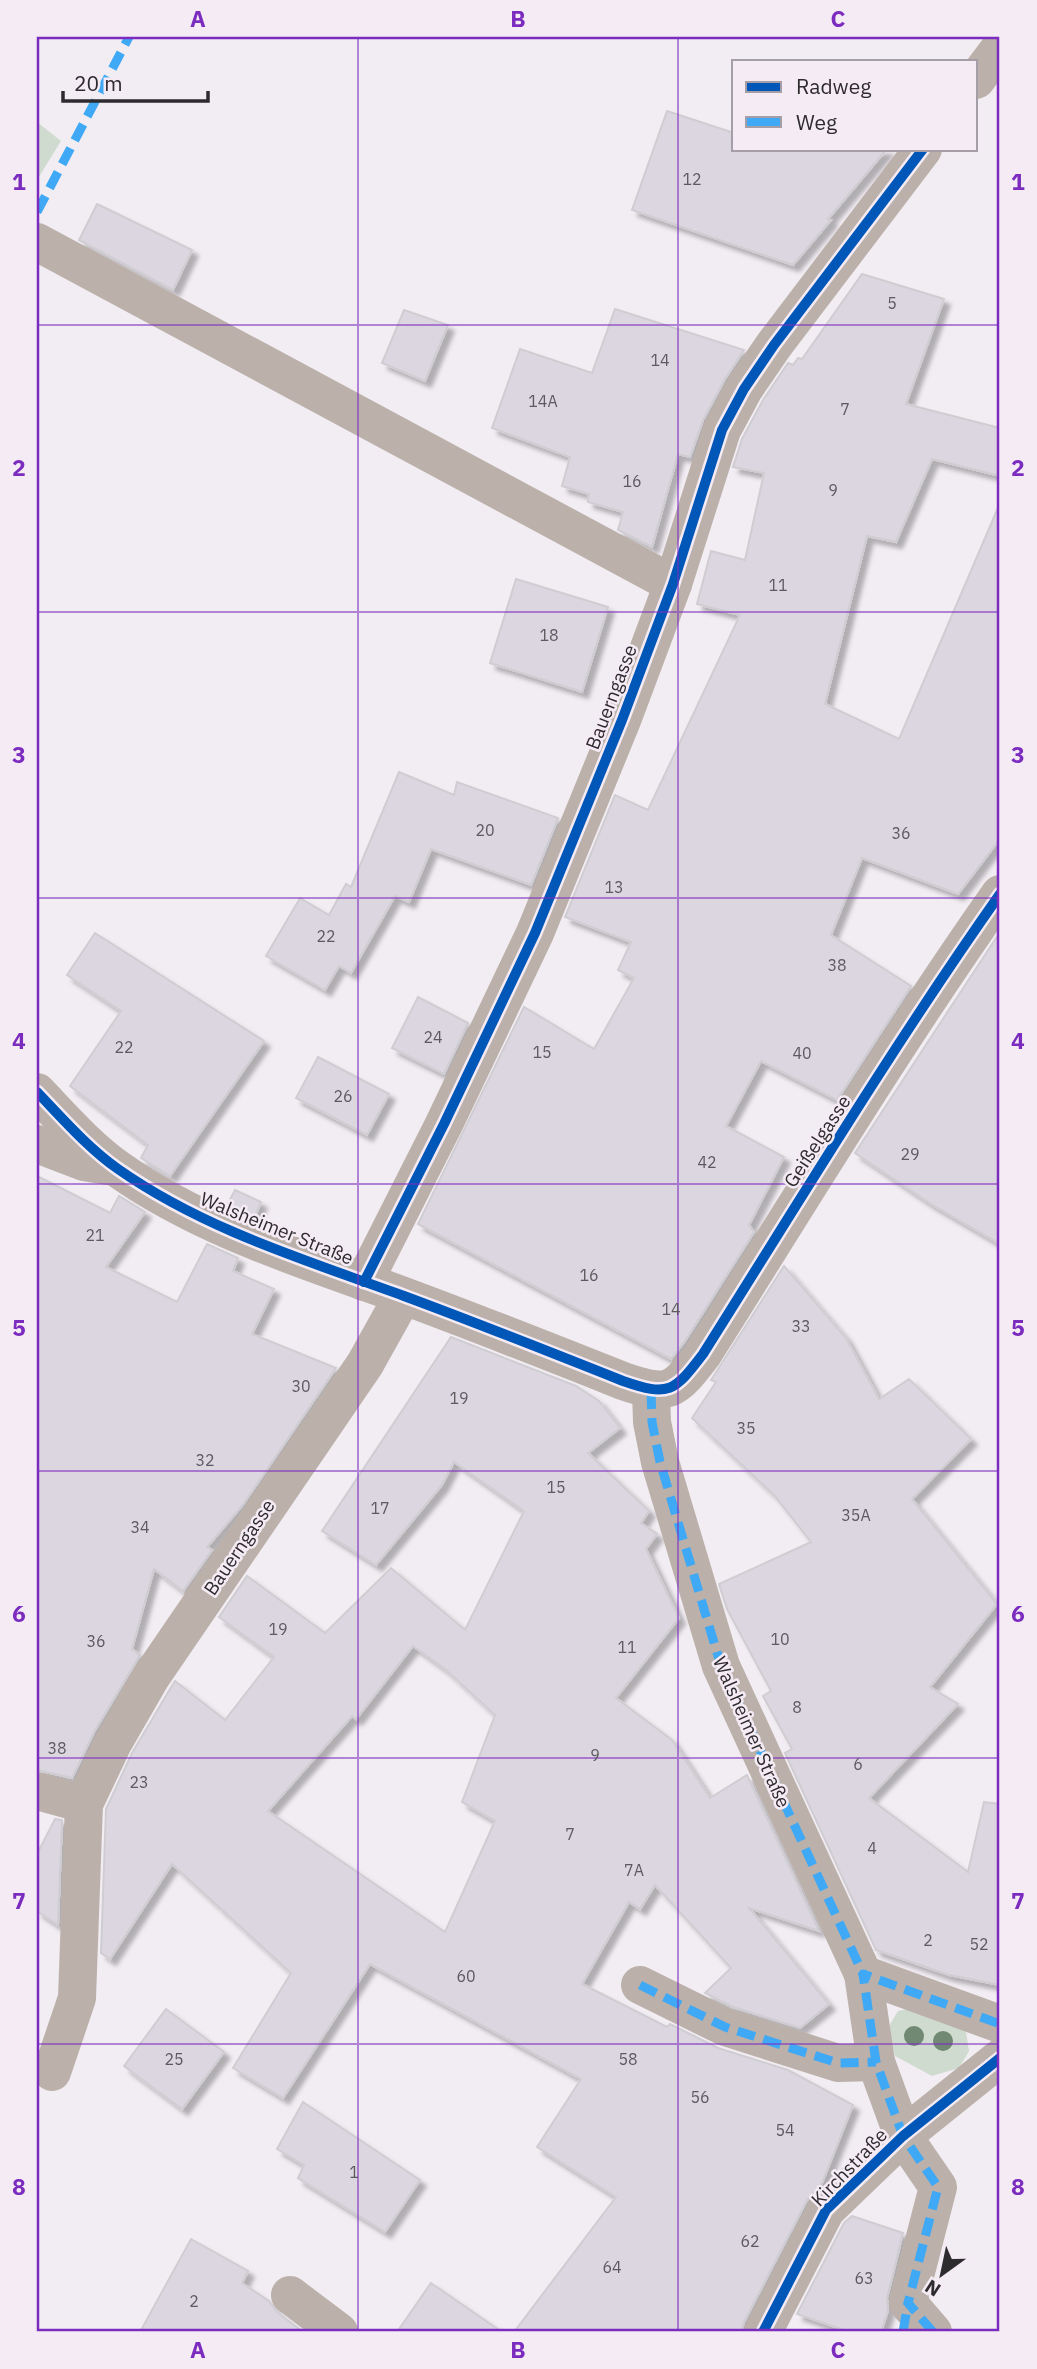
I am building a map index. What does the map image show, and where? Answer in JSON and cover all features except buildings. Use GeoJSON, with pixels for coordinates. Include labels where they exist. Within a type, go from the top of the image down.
{"type":"FeatureCollection","features":[{"type":"Feature","properties":{"kind":"street"},"geometry":{"type":"LineString","coordinates":[[978,77],[1000,48]]}},
{"type":"Feature","properties":{"kind":"street","name":"Bauerngasse"},"geometry":{"type":"LineString","coordinates":[[364,1282],[444,1124],[535,933],[622,720],[673,584],[722,430],[744,389],[782,334],[922,150]]}},
{"type":"Feature","properties":{"kind":"street"},"geometry":{"type":"LineString","coordinates":[[37,242],[673,584]]}},
{"type":"Feature","properties":{"kind":"street","name":"Geißelgasse"},"geometry":{"type":"LineString","coordinates":[[652,1391],[667,1389],[684,1379],[703,1354],[815,1176],[1000,894]]}},
{"type":"Feature","properties":{"kind":"street","name":"Walsheimer Straße"},"geometry":{"type":"LineString","coordinates":[[37,1092],[117,1168],[185,1209],[247,1239],[652,1391],[652,1422],[660,1462],[721,1667],[863,1974],[876,2062],[903,2136]]}},
{"type":"Feature","properties":{"kind":"street","name":"Walsheimer Straße"},"geometry":{"type":"LineString","coordinates":[[37,1144],[85,1162],[117,1168]]}},
{"type":"Feature","properties":{"kind":"street","name":"Bauerngasse"},"geometry":{"type":"LineString","coordinates":[[52,2072],[77,1998],[84,1804],[113,1743],[151,1677],[365,1364],[403,1296]]}},
{"type":"Feature","properties":{"kind":"street"},"geometry":{"type":"LineString","coordinates":[[37,1791],[84,1804]]}},
{"type":"Feature","properties":{"kind":"street"},"geometry":{"type":"LineString","coordinates":[[863,1974],[1000,2024]]}},
{"type":"Feature","properties":{"kind":"street"},"geometry":{"type":"LineString","coordinates":[[640,1985],[725,2026],[750,2035],[838,2063],[876,2062]]}},
{"type":"Feature","properties":{"kind":"street","name":"Kirchstraße"},"geometry":{"type":"LineString","coordinates":[[763,2332],[826,2210],[903,2136],[1000,2058]]}},
{"type":"Feature","properties":{"kind":"street","name":"Kirchstraße"},"geometry":{"type":"LineString","coordinates":[[903,2136],[938,2187],[908,2303],[933,2332]]}},
{"type":"Feature","properties":{"kind":"street"},"geometry":{"type":"LineString","coordinates":[[290,2295],[339,2332]]}},
{"type":"Feature","properties":{"kind":"green space"},"geometry":{"type":"Polygon","coordinates":[[[37,122],[61,141],[37,180],[37,122]]]}},
{"type":"Feature","properties":{"kind":"green space"},"geometry":{"type":"Polygon","coordinates":[[[917,2007],[966,2032],[969,2051],[959,2068],[932,2076],[895,2056],[888,2028],[898,2011],[917,2007]]]}},
{"type":"Feature","properties":{"kind":"marked path"},"geometry":{"type":"LineString","coordinates":[[37,212],[129,37]]}},
{"type":"Feature","properties":{"kind":"marked path"},"geometry":{"type":"LineString","coordinates":[[651,1391],[652,1422],[660,1462],[721,1666],[863,1974]]}},
{"type":"Feature","properties":{"kind":"marked path"},"geometry":{"type":"LineString","coordinates":[[933,2332],[908,2303],[938,2187],[903,2136],[876,2062],[863,1974],[1000,2024]]}},
{"type":"Feature","properties":{"kind":"marked path"},"geometry":{"type":"LineString","coordinates":[[640,1985],[725,2027],[838,2063],[876,2062]]}},
{"type":"Feature","properties":{"kind":"marked path"},"geometry":{"type":"LineString","coordinates":[[903,2332],[908,2303]]}},
{"type":"Feature","properties":{"kind":"cycle path"},"geometry":{"type":"LineString","coordinates":[[364,1282],[444,1124],[535,933],[622,720],[673,584],[722,430],[744,389],[774,345],[922,150]]}},
{"type":"Feature","properties":{"kind":"cycle path"},"geometry":{"type":"LineString","coordinates":[[37,1092],[107,1161],[186,1210],[293,1256],[431,1306],[623,1381],[661,1390],[677,1383],[703,1354],[885,1064],[1000,894]]}},
{"type":"Feature","properties":{"kind":"cycle path"},"geometry":{"type":"LineString","coordinates":[[763,2332],[826,2210],[903,2136],[1000,2058]]}}]}
